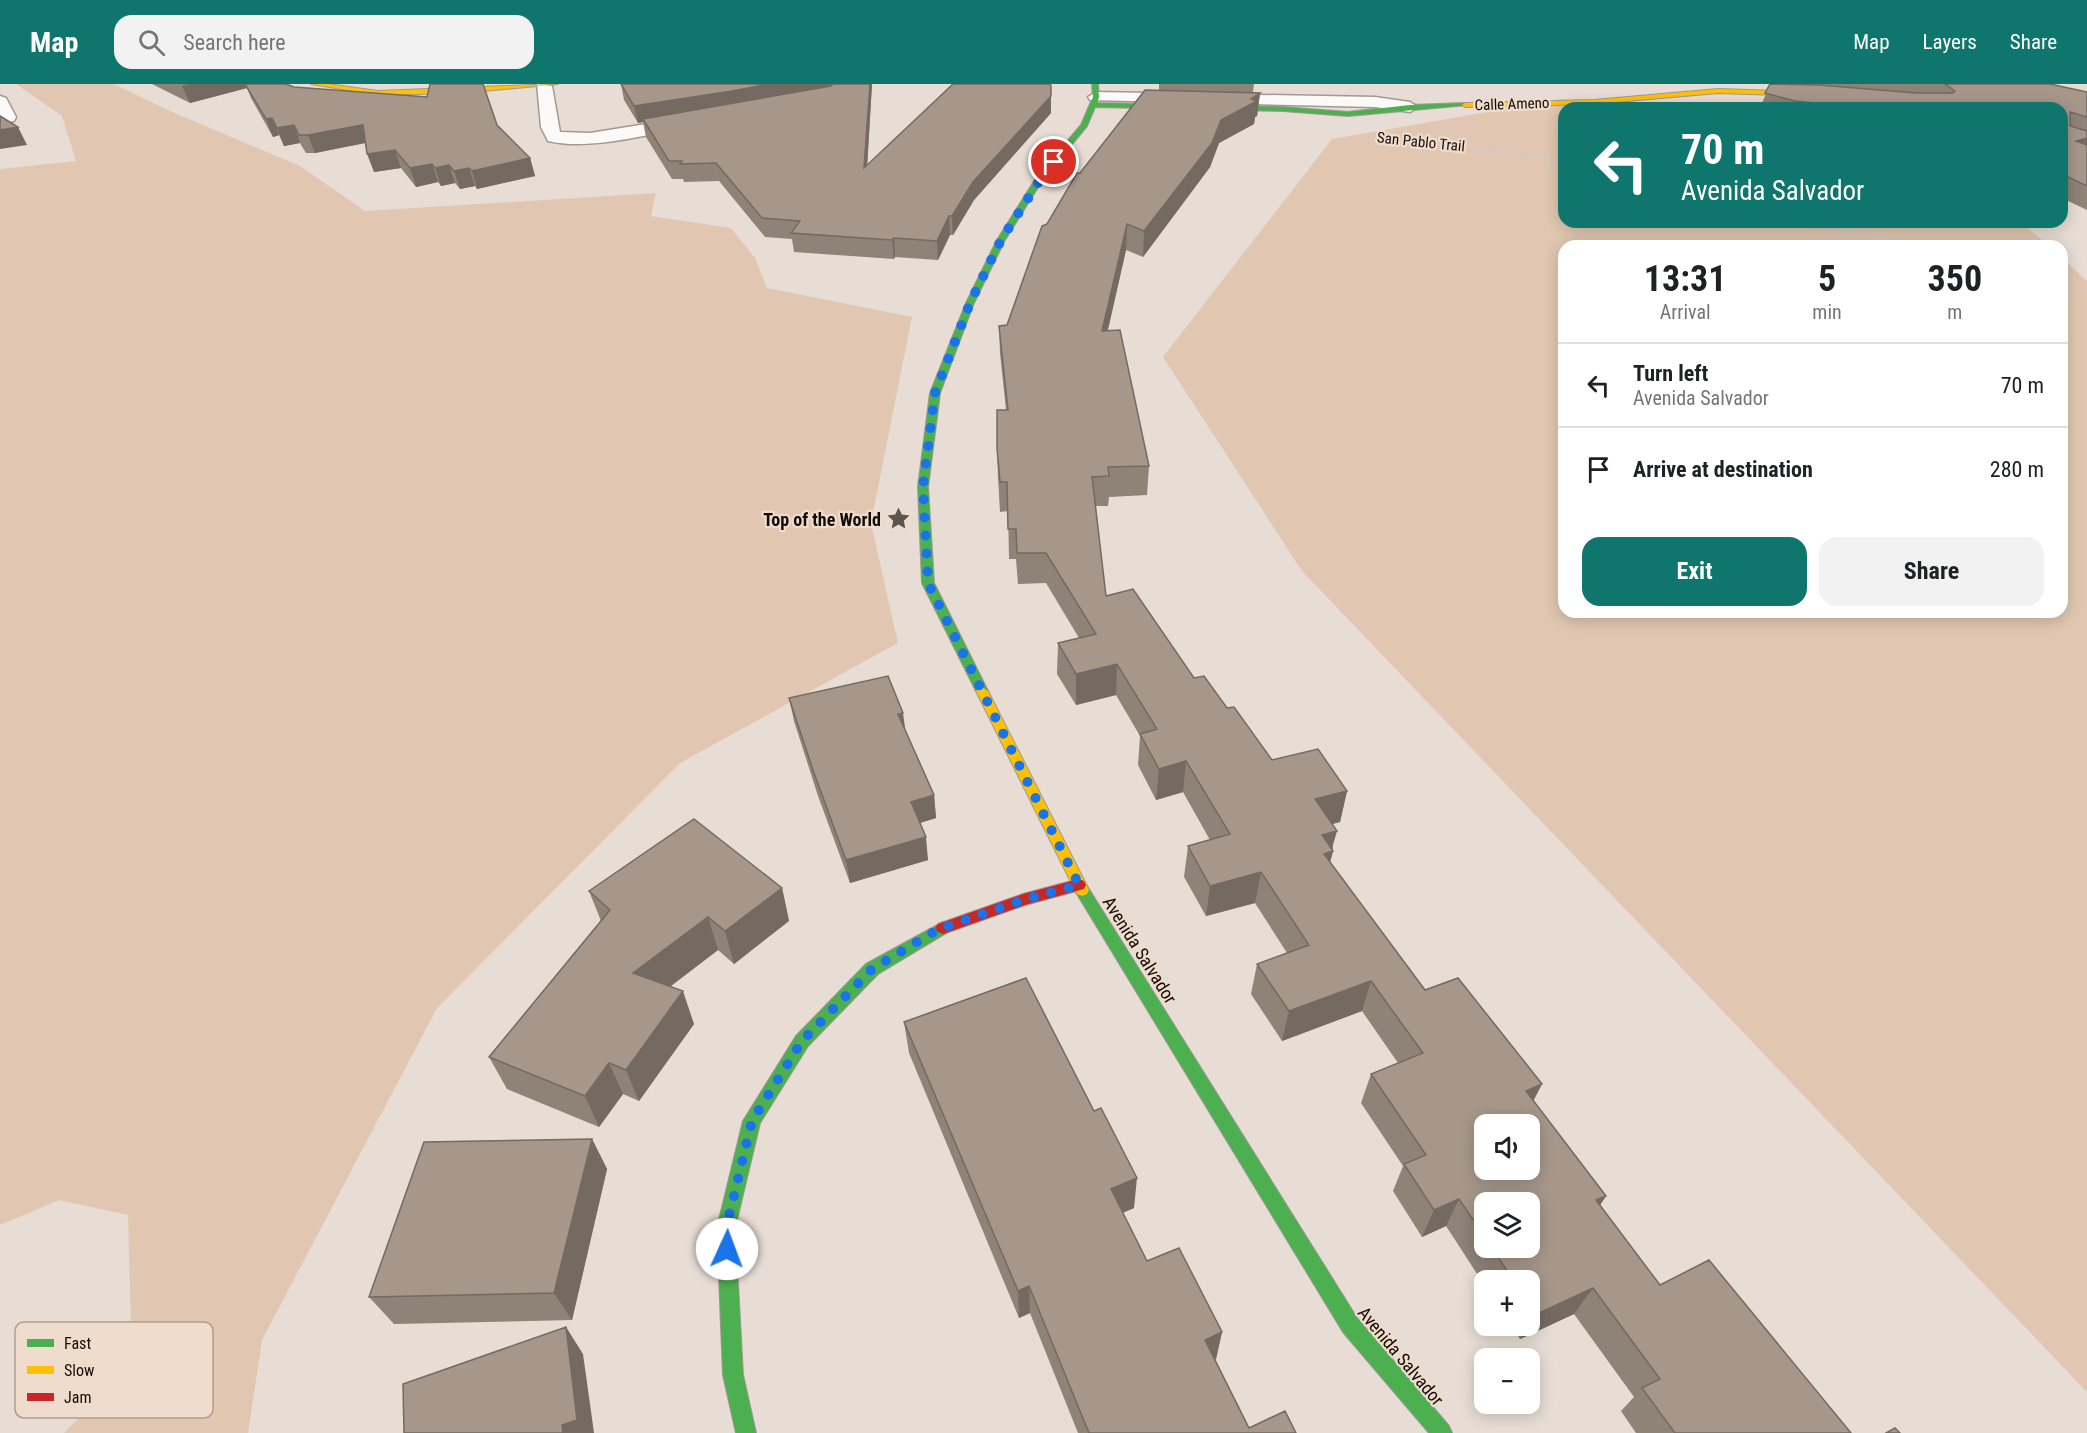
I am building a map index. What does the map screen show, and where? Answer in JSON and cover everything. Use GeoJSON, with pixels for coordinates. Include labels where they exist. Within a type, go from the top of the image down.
{"type":"FeatureCollection","features":[{"type":"Feature","properties":{"kind":"street"},"geometry":{"type":"LineString","coordinates":[[314,84],[378,93],[462,91],[549,85],[549,127],[554,137],[590,138],[702,120]]}},
{"type":"Feature","properties":{"kind":"street","name":"Calle Ameno"},"geometry":{"type":"LineString","coordinates":[[1594,102],[1718,91],[1824,94]]}},
{"type":"Feature","properties":{"kind":"street","name":"Calle Ameno"},"geometry":{"type":"LineString","coordinates":[[1094,95],[1375,102],[1410,106],[1558,103]]}},
{"type":"Feature","properties":{"kind":"street","name":"Avenida Salvador"},"geometry":{"type":"LineString","coordinates":[[1094,95],[1084,126],[1040,180],[1001,240],[970,303],[935,393],[923,486],[928,583],[1079,885],[1350,1325],[1442,1433]]}},
{"type":"Feature","properties":{"kind":"street"},"geometry":{"type":"LineString","coordinates":[[0,101],[8,117]]}},
{"type":"Feature","properties":{"kind":"street"},"geometry":{"type":"LineString","coordinates":[[746,1433],[733,1375],[726,1228],[752,1121],[802,1041],[872,969],[939,929],[1023,900],[1079,885]]}},
{"type":"Feature","properties":{"kind":"path","name":"San Pablo Trail"},"geometry":{"type":"LineString","coordinates":[[1390,140],[1540,155],[1558,163]]}},
{"type":"Feature","properties":{"kind":"path"},"geometry":{"type":"LineString","coordinates":[[1818,228],[1900,240]]}},
{"type":"Feature","properties":{"kind":"path"},"geometry":{"type":"LineString","coordinates":[[2068,284],[2087,290]]}},
{"type":"Feature","properties":{"kind":"shaded area"},"geometry":{"type":"Polygon","coordinates":[[[16,84],[114,84],[170,111],[300,166],[365,211],[656,193],[651,216],[731,228],[755,258],[767,288],[912,317],[871,523],[898,643],[680,763],[437,1008],[262,1340],[248,1433],[64,1433],[79,1418],[213,1418],[213,1322],[131,1322],[128,1215],[59,1200],[0,1225],[0,169],[76,161],[62,116],[16,84]]]}},
{"type":"Feature","properties":{"kind":"shaded area"},"geometry":{"type":"Polygon","coordinates":[[[1562,99],[1586,102],[1558,102],[1558,228],[2028,228],[2042,240],[1558,240],[1558,618],[2068,618],[2068,264],[2087,281],[2087,1392],[1302,571],[1163,357],[1332,139],[1562,99]]]}},
{"type":"Feature","properties":{"kind":"building"},"geometry":{"type":"Polygon","coordinates":[[[245,84],[286,84],[294,87],[427,97],[430,84],[483,84],[497,125],[530,158],[472,171],[469,168],[454,171],[449,165],[435,168],[432,164],[410,168],[395,150],[367,154],[363,125],[308,135],[299,135],[294,125],[277,128],[272,118],[266,119],[245,84]]]}},
{"type":"Feature","properties":{"kind":"building"},"geometry":{"type":"Polygon","coordinates":[[[621,84],[769,84],[634,106],[621,84]]]}},
{"type":"Feature","properties":{"kind":"building"},"geometry":{"type":"Polygon","coordinates":[[[833,84],[870,84],[864,168],[953,84],[1050,84],[1051,96],[973,182],[952,216],[949,216],[937,241],[791,233],[800,221],[762,218],[716,163],[680,164],[682,161],[669,161],[643,119],[833,84]]]}},
{"type":"Feature","properties":{"kind":"building"},"geometry":{"type":"Polygon","coordinates":[[[1770,84],[1819,85],[1916,93],[1953,93],[1955,91],[1945,84],[2050,84],[2087,92],[2087,117],[2070,112],[2070,126],[2087,131],[2087,138],[2076,141],[2087,145],[2087,186],[2068,177],[2068,102],[1804,102],[1765,93],[1770,84]]]}},
{"type":"Feature","properties":{"kind":"building"},"geometry":{"type":"Polygon","coordinates":[[[1145,90],[1260,93],[1251,99],[1257,101],[1221,120],[1212,143],[1144,231],[1127,224],[1102,331],[1120,330],[1149,466],[1108,467],[1109,476],[1092,477],[1106,596],[1133,589],[1194,678],[1204,676],[1227,708],[1234,707],[1272,760],[1318,749],[1347,791],[1315,799],[1337,831],[1322,835],[1333,851],[1324,854],[1425,990],[1458,978],[1542,1084],[1526,1091],[1606,1196],[1596,1200],[1660,1285],[1709,1260],[1851,1433],[1675,1433],[1642,1388],[1660,1379],[1593,1288],[1540,1313],[1540,1270],[1507,1270],[1499,1258],[1540,1258],[1540,1192],[1474,1192],[1474,1221],[1459,1199],[1434,1210],[1404,1164],[1426,1155],[1371,1074],[1423,1053],[1371,981],[1289,1011],[1257,964],[1309,945],[1261,872],[1210,886],[1188,846],[1230,834],[1186,761],[1159,769],[1140,734],[1157,729],[1117,664],[1076,674],[1058,643],[1096,634],[1046,553],[1017,553],[1016,529],[1008,529],[1007,482],[1000,482],[997,410],[1008,410],[999,326],[1007,325],[1042,226],[1047,224],[1077,173],[1080,173],[1145,90]]]}},
{"type":"Feature","properties":{"kind":"building"},"geometry":{"type":"Polygon","coordinates":[[[0,116],[18,127],[0,130],[0,116]]]}},
{"type":"Feature","properties":{"kind":"building"},"geometry":{"type":"Polygon","coordinates":[[[888,676],[903,713],[898,714],[934,795],[911,802],[926,837],[846,860],[789,698],[888,676]]]}},
{"type":"Feature","properties":{"kind":"building"},"geometry":{"type":"Polygon","coordinates":[[[694,819],[782,888],[725,931],[708,917],[633,973],[683,991],[626,1070],[609,1063],[585,1096],[489,1057],[610,910],[589,891],[694,819]]]}},
{"type":"Feature","properties":{"kind":"building"},"geometry":{"type":"Polygon","coordinates":[[[1026,978],[1094,1111],[1101,1108],[1137,1178],[1111,1189],[1147,1261],[1179,1248],[1222,1332],[1205,1340],[1249,1428],[1285,1411],[1296,1433],[1089,1433],[1029,1286],[1018,1291],[904,1022],[1026,978]]]}},
{"type":"Feature","properties":{"kind":"building"},"geometry":{"type":"Polygon","coordinates":[[[592,1139],[554,1293],[369,1297],[424,1142],[592,1139]]]}},
{"type":"Feature","properties":{"kind":"building"},"geometry":{"type":"Polygon","coordinates":[[[566,1327],[577,1420],[562,1425],[563,1433],[404,1433],[403,1384],[566,1327]]]}},
{"type":"Feature","properties":{"kind":"building"},"geometry":{"type":"Polygon","coordinates":[[[1895,1428],[1900,1433],[1886,1433],[1895,1428]]]}},
{"type":"Feature","properties":{"kind":"traffic: fast"},"geometry":{"type":"LineString","coordinates":[[982,691],[928,583],[923,487],[935,393],[970,303],[1001,240],[1039,180],[1084,126],[1096,97],[1095,84]]}},
{"type":"Feature","properties":{"kind":"traffic: fast"},"geometry":{"type":"LineString","coordinates":[[1091,105],[1283,109],[1348,114],[1410,107],[1465,105]]}},
{"type":"Feature","properties":{"kind":"traffic: fast"},"geometry":{"type":"LineString","coordinates":[[1082,890],[1350,1325],[1442,1433]]}},
{"type":"Feature","properties":{"kind":"traffic: fast"},"geometry":{"type":"LineString","coordinates":[[746,1433],[733,1375],[726,1228],[752,1121],[802,1041],[872,969],[943,928]]}},
{"type":"Feature","properties":{"kind":"traffic: slow"},"geometry":{"type":"LineString","coordinates":[[314,84],[378,93],[462,91],[555,84]]}},
{"type":"Feature","properties":{"kind":"traffic: slow"},"geometry":{"type":"LineString","coordinates":[[1594,102],[1718,91],[1811,94]]}},
{"type":"Feature","properties":{"kind":"traffic: slow"},"geometry":{"type":"LineString","coordinates":[[1465,105],[1558,103]]}},
{"type":"Feature","properties":{"kind":"traffic: slow"},"geometry":{"type":"LineString","coordinates":[[982,691],[1082,890]]}},
{"type":"Feature","properties":{"kind":"traffic: jam"},"geometry":{"type":"LineString","coordinates":[[943,928],[1023,900],[1079,885]]}},
{"type":"Feature","properties":{"kind":"place","name":"Top of the World"},"geometry":{"type":"Point","coordinates":[899,519]}},
{"type":"Feature","properties":{"kind":"route"},"geometry":{"type":"LineString","coordinates":[[727,1249],[726,1228],[752,1121],[802,1041],[872,969],[939,929],[1023,900],[1079,885],[928,583],[923,486],[935,393],[970,303],[1001,240],[1054,162]]}}]}
